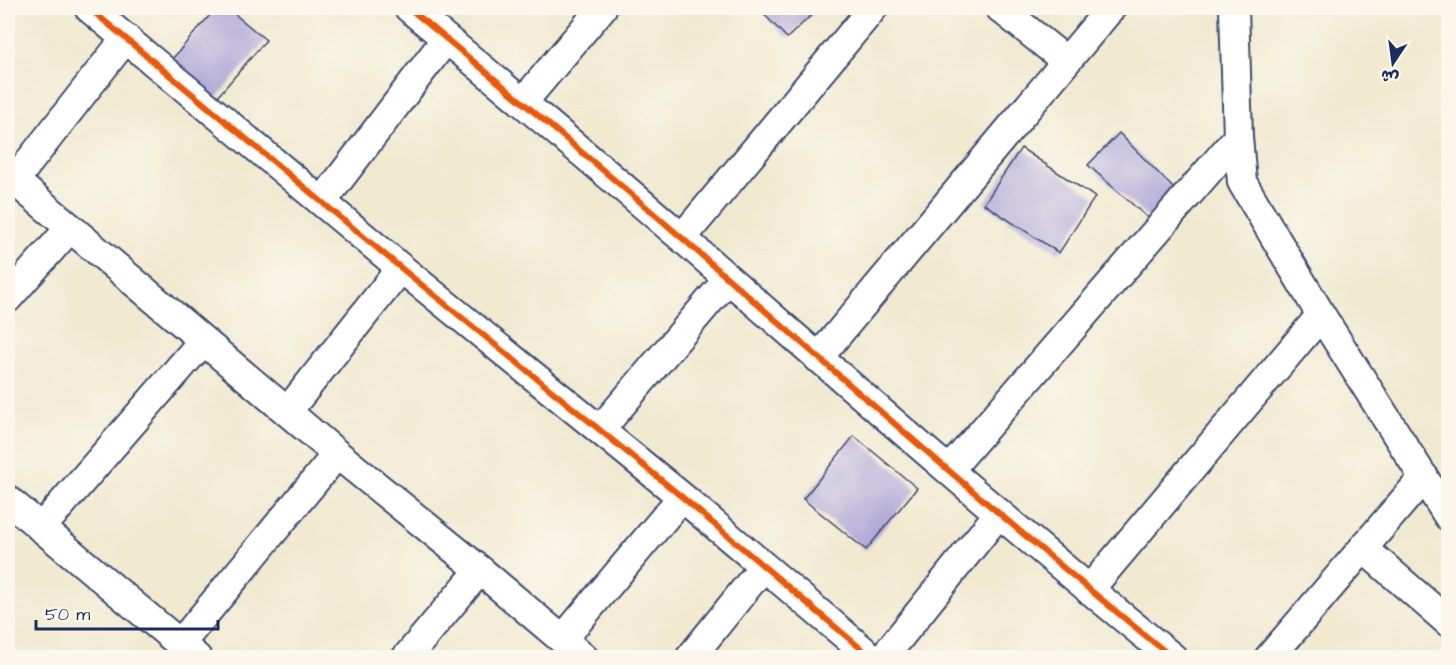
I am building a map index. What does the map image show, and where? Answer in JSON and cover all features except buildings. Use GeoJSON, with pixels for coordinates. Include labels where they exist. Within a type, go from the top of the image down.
{"type":"FeatureCollection","features":[{"type":"Feature","properties":{"kind":"street"},"geometry":{"type":"LineString","coordinates":[[89,8],[401,268],[682,497],[872,657]]}},
{"type":"Feature","properties":{"kind":"street"},"geometry":{"type":"LineString","coordinates":[[409,8],[682,238],[1089,590],[1173,657]]}},
{"type":"Feature","properties":{"kind":"street"},"geometry":{"type":"LineString","coordinates":[[523,102],[602,8]]}},
{"type":"Feature","properties":{"kind":"street"},"geometry":{"type":"LineString","coordinates":[[682,238],[873,8]]}},
{"type":"Feature","properties":{"kind":"street"},"geometry":{"type":"LineString","coordinates":[[1000,8],[1066,62]]}},
{"type":"Feature","properties":{"kind":"street"},"geometry":{"type":"LineString","coordinates":[[818,358],[1111,8]]}},
{"type":"Feature","properties":{"kind":"street"},"geometry":{"type":"LineString","coordinates":[[1234,8],[1238,137],[1242,182],[1321,315],[1449,516]]}},
{"type":"Feature","properties":{"kind":"street"},"geometry":{"type":"LineString","coordinates":[[126,38],[11,178],[337,454],[584,657]]}},
{"type":"Feature","properties":{"kind":"street"},"geometry":{"type":"LineString","coordinates":[[322,202],[446,39]]}},
{"type":"Feature","properties":{"kind":"street"},"geometry":{"type":"LineString","coordinates":[[949,470],[1238,137]]}},
{"type":"Feature","properties":{"kind":"street"},"geometry":{"type":"LineString","coordinates":[[8,298],[70,228]]}},
{"type":"Feature","properties":{"kind":"street"},"geometry":{"type":"LineString","coordinates":[[287,412],[401,268]]}},
{"type":"Feature","properties":{"kind":"street"},"geometry":{"type":"LineString","coordinates":[[600,430],[728,279]]}},
{"type":"Feature","properties":{"kind":"street"},"geometry":{"type":"LineString","coordinates":[[1089,590],[1321,315]]}},
{"type":"Feature","properties":{"kind":"street"},"geometry":{"type":"LineString","coordinates":[[41,528],[203,340]]}},
{"type":"Feature","properties":{"kind":"street"},"geometry":{"type":"LineString","coordinates":[[8,500],[189,651],[337,454]]}},
{"type":"Feature","properties":{"kind":"street"},"geometry":{"type":"LineString","coordinates":[[1269,657],[1424,477]]}},
{"type":"Feature","properties":{"kind":"street"},"geometry":{"type":"LineString","coordinates":[[563,639],[682,497]]}},
{"type":"Feature","properties":{"kind":"street"},"geometry":{"type":"LineString","coordinates":[[883,657],[999,513]]}},
{"type":"Feature","properties":{"kind":"street"},"geometry":{"type":"LineString","coordinates":[[1363,548],[1449,622]]}},
{"type":"Feature","properties":{"kind":"street"},"geometry":{"type":"LineString","coordinates":[[690,657],[763,567]]}},
{"type":"Feature","properties":{"kind":"street"},"geometry":{"type":"LineString","coordinates":[[406,657],[480,570]]}},
{"type":"Feature","properties":{"kind":"cycle path"},"geometry":{"type":"LineString","coordinates":[[89,8],[401,268],[682,497],[872,658]]}},
{"type":"Feature","properties":{"kind":"cycle path"},"geometry":{"type":"LineString","coordinates":[[409,8],[648,209],[987,503],[1173,658]]}}]}
